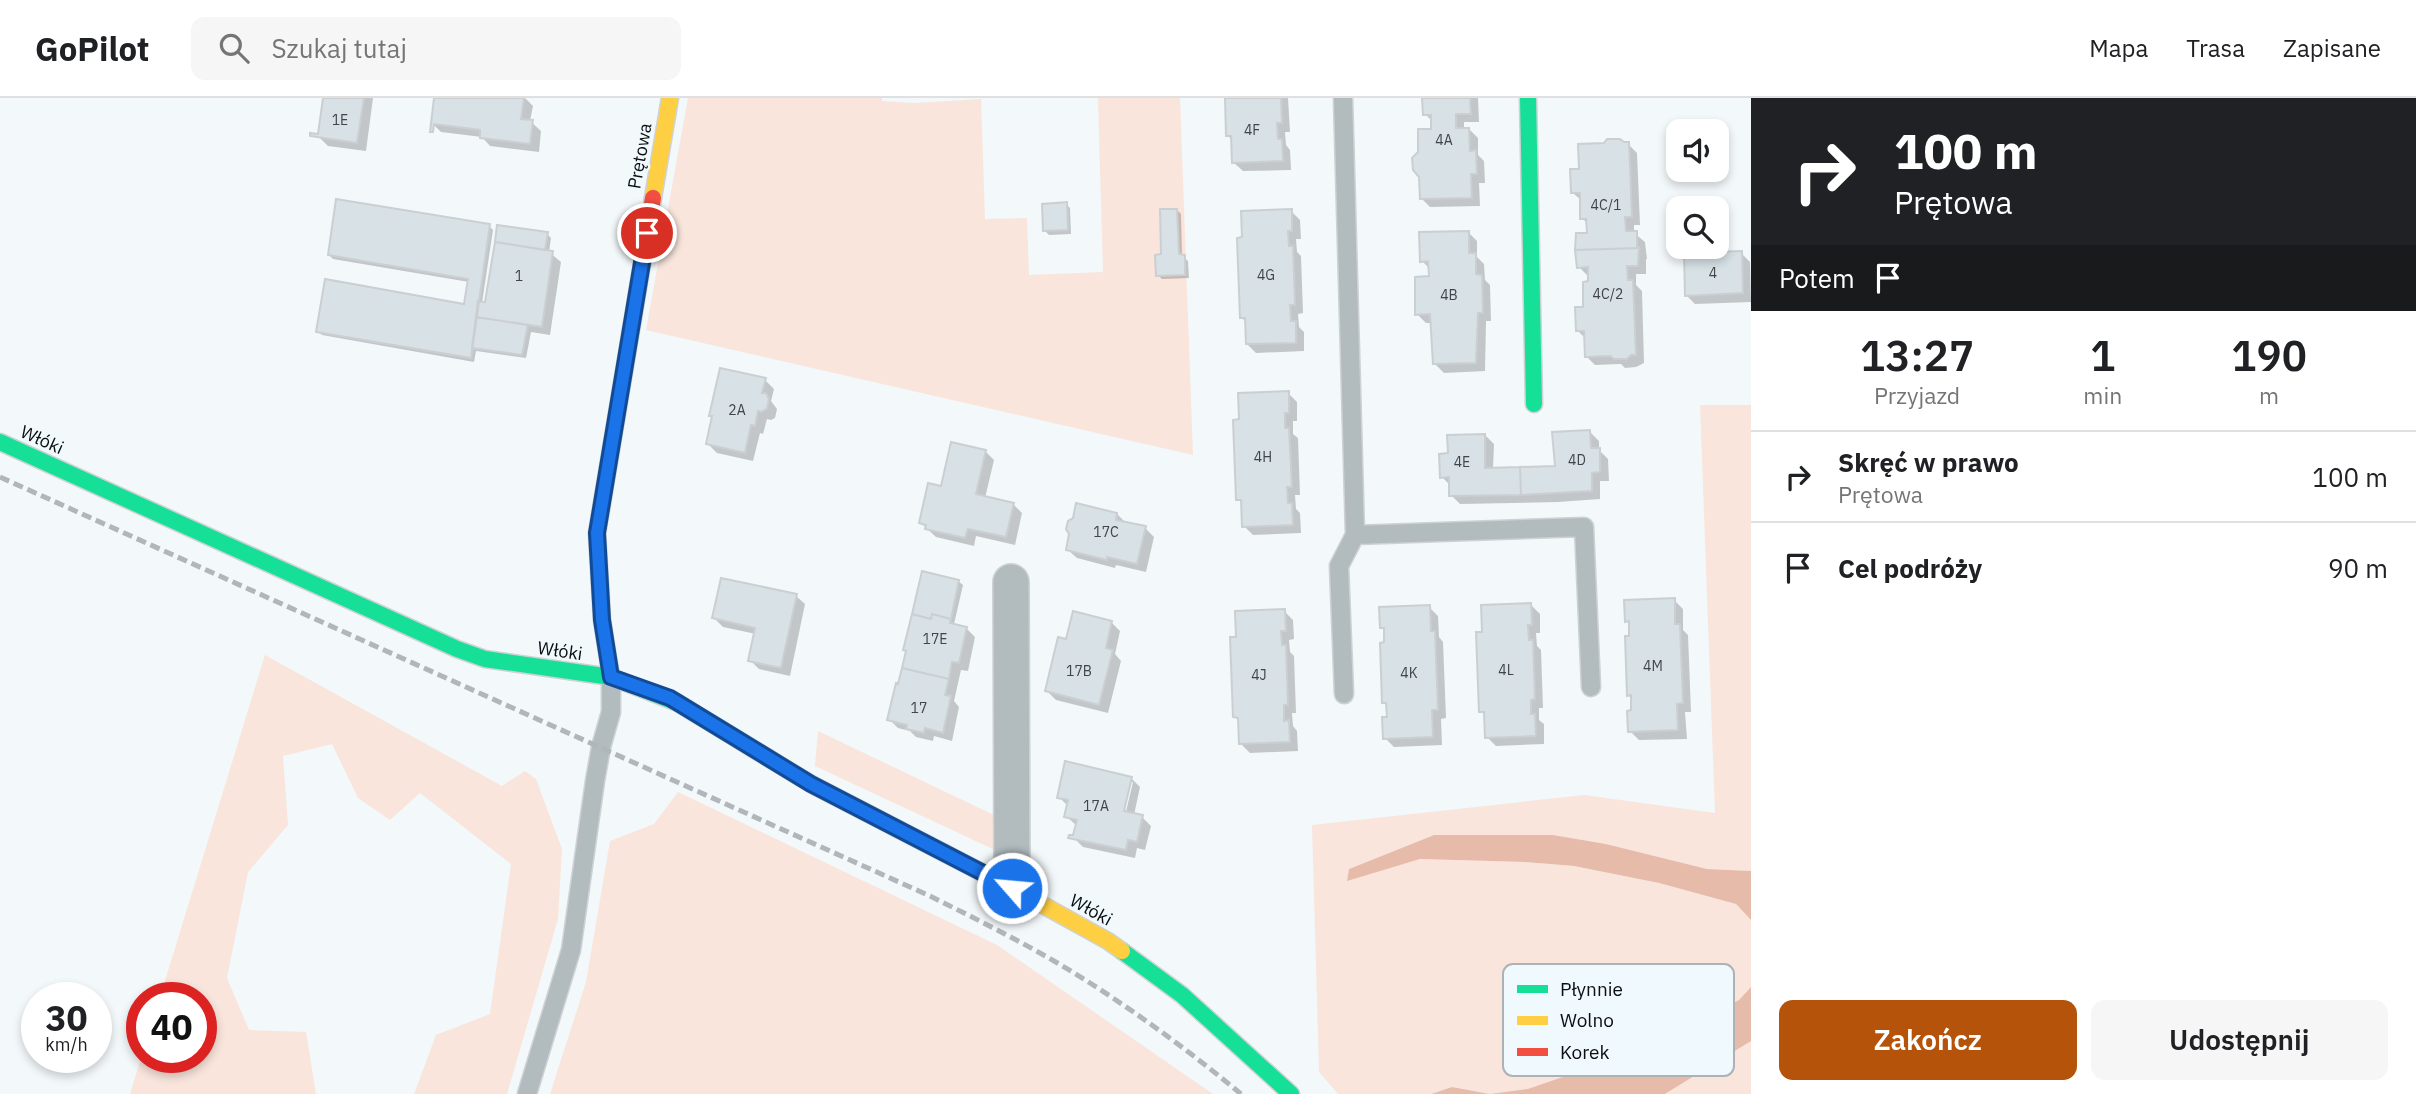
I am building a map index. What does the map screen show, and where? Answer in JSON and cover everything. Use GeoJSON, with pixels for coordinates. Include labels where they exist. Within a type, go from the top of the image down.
{"type":"FeatureCollection","features":[{"type":"Feature","properties":{"kind":"street","name":"Prętowa"},"geometry":{"type":"LineString","coordinates":[[611,677],[602,620],[597,533],[670,98]]}},
{"type":"Feature","properties":{"kind":"street"},"geometry":{"type":"LineString","coordinates":[[1528,98],[1534,404]]}},
{"type":"Feature","properties":{"kind":"street","name":"Włóki"},"geometry":{"type":"LineString","coordinates":[[0,442],[312,586],[457,649],[485,659],[611,677],[670,698],[811,784],[1012,888],[1108,942],[1182,995],[1291,1094]]}},
{"type":"Feature","properties":{"kind":"street"},"geometry":{"type":"LineString","coordinates":[[1011,582],[1012,888]]}},
{"type":"Feature","properties":{"kind":"lane"},"geometry":{"type":"LineString","coordinates":[[1343,98],[1355,536],[1339,566],[1344,694]]}},
{"type":"Feature","properties":{"kind":"lane"},"geometry":{"type":"LineString","coordinates":[[1355,536],[1584,527],[1591,687]]}},
{"type":"Feature","properties":{"kind":"lane"},"geometry":{"type":"LineString","coordinates":[[527,1094],[571,950],[595,781],[611,712],[611,677]]}},
{"type":"Feature","properties":{"kind":"shaded area"},"geometry":{"type":"Polygon","coordinates":[[[688,98],[882,98],[882,101],[914,103],[981,99],[985,219],[1027,218],[1029,275],[1103,272],[1098,98],[1180,98],[1193,455],[646,330],[688,98]]]}},
{"type":"Feature","properties":{"kind":"shaded area"},"geometry":{"type":"Polygon","coordinates":[[[1700,405],[1751,405],[1751,871],[1707,869],[1606,844],[1553,835],[1434,835],[1349,869],[1347,880],[1420,859],[1574,866],[1659,883],[1736,904],[1751,920],[1751,987],[1734,1002],[1734,964],[1503,964],[1503,1076],[1566,1076],[1528,1090],[1490,1094],[1452,1087],[1431,1094],[1338,1094],[1319,1072],[1312,825],[1584,795],[1715,813],[1700,405]]]}},
{"type":"Feature","properties":{"kind":"shaded area"},"geometry":{"type":"Polygon","coordinates":[[[265,655],[502,786],[525,771],[536,779],[562,849],[558,919],[507,1094],[414,1094],[436,1035],[490,1014],[511,864],[420,793],[390,820],[358,798],[332,744],[283,756],[288,825],[248,872],[227,978],[249,1030],[306,1032],[316,1094],[130,1094],[136,1073],[217,1073],[217,982],[165,982],[265,655]]]}},
{"type":"Feature","properties":{"kind":"shaded area"},"geometry":{"type":"Polygon","coordinates":[[[818,731],[998,817],[997,851],[815,766],[818,731]]]}},
{"type":"Feature","properties":{"kind":"shaded area"},"geometry":{"type":"Polygon","coordinates":[[[678,792],[997,945],[1213,1094],[550,1094],[586,982],[610,841],[654,824],[678,792]]]}},
{"type":"Feature","properties":{"kind":"shaded area"},"geometry":{"type":"Polygon","coordinates":[[[1434,835],[1553,835],[1606,844],[1707,869],[1751,871],[1751,920],[1736,904],[1659,883],[1574,866],[1420,859],[1347,881],[1349,869],[1434,835]]]}},
{"type":"Feature","properties":{"kind":"shaded area"},"geometry":{"type":"Polygon","coordinates":[[[1751,987],[1751,1041],[1734,1051],[1734,1002],[1751,987]]]}},
{"type":"Feature","properties":{"kind":"shaded area"},"geometry":{"type":"Polygon","coordinates":[[[1751,1041],[1751,1094],[1665,1094],[1694,1076],[1734,1076],[1734,1051],[1751,1041]]]}},
{"type":"Feature","properties":{"kind":"shaded area"},"geometry":{"type":"Polygon","coordinates":[[[1566,1076],[1694,1076],[1665,1094],[1490,1094],[1528,1089],[1566,1076]]]}},
{"type":"Feature","properties":{"kind":"shaded area"},"geometry":{"type":"Polygon","coordinates":[[[1452,1087],[1490,1094],[1431,1094],[1452,1087]]]}},
{"type":"Feature","properties":{"kind":"building"},"geometry":{"type":"Polygon","coordinates":[[[323,98],[364,98],[357,143],[310,136],[310,133],[318,134],[323,98]]]}},
{"type":"Feature","properties":{"kind":"building"},"geometry":{"type":"Polygon","coordinates":[[[434,98],[524,98],[521,119],[533,120],[530,144],[480,138],[480,130],[434,124],[433,132],[430,132],[434,98]]]}},
{"type":"Feature","properties":{"kind":"building"},"geometry":{"type":"Polygon","coordinates":[[[1225,98],[1281,98],[1282,123],[1277,123],[1278,139],[1282,139],[1283,161],[1232,163],[1231,136],[1226,136],[1225,98]]]}},
{"type":"Feature","properties":{"kind":"building"},"geometry":{"type":"Polygon","coordinates":[[[1422,98],[1470,98],[1471,114],[1456,114],[1456,128],[1469,128],[1470,151],[1476,150],[1477,174],[1471,174],[1472,198],[1420,199],[1419,177],[1413,170],[1412,158],[1418,152],[1418,129],[1431,129],[1431,115],[1423,115],[1422,98]]]}},
{"type":"Feature","properties":{"kind":"building"},"geometry":{"type":"Polygon","coordinates":[[[1607,139],[1629,142],[1632,217],[1625,217],[1626,231],[1637,231],[1639,248],[1575,250],[1576,233],[1587,233],[1586,219],[1580,219],[1580,193],[1571,193],[1570,169],[1579,169],[1578,144],[1604,143],[1607,139]]]}},
{"type":"Feature","properties":{"kind":"building"},"geometry":{"type":"Polygon","coordinates":[[[336,199],[490,224],[471,358],[316,332],[325,279],[464,304],[468,279],[328,255],[336,199]]]}},
{"type":"Feature","properties":{"kind":"building"},"geometry":{"type":"Polygon","coordinates":[[[1067,202],[1068,230],[1043,231],[1042,204],[1067,202]]]}},
{"type":"Feature","properties":{"kind":"building"},"geometry":{"type":"Polygon","coordinates":[[[1160,209],[1177,209],[1179,254],[1185,255],[1185,275],[1156,276],[1155,255],[1161,254],[1160,209]]]}},
{"type":"Feature","properties":{"kind":"building"},"geometry":{"type":"Polygon","coordinates":[[[1292,209],[1292,231],[1288,231],[1289,246],[1293,246],[1295,305],[1290,305],[1291,321],[1296,321],[1296,343],[1246,344],[1245,318],[1240,318],[1237,238],[1242,237],[1241,211],[1292,209]]]}},
{"type":"Feature","properties":{"kind":"building"},"geometry":{"type":"Polygon","coordinates":[[[497,225],[548,232],[545,250],[495,242],[497,225]]]}},
{"type":"Feature","properties":{"kind":"building"},"geometry":{"type":"Polygon","coordinates":[[[1469,231],[1469,253],[1476,253],[1476,274],[1482,275],[1483,313],[1478,313],[1476,363],[1433,364],[1430,314],[1415,315],[1415,277],[1429,276],[1428,261],[1420,262],[1419,232],[1469,231]]]}},
{"type":"Feature","properties":{"kind":"building"},"geometry":{"type":"Polygon","coordinates":[[[495,242],[553,251],[542,327],[476,317],[478,301],[485,302],[495,242]]]}},
{"type":"Feature","properties":{"kind":"building"},"geometry":{"type":"Polygon","coordinates":[[[1639,248],[1638,266],[1627,266],[1628,280],[1633,280],[1636,355],[1627,359],[1614,359],[1610,356],[1585,357],[1584,331],[1576,331],[1575,307],[1583,307],[1583,282],[1588,281],[1588,267],[1577,268],[1575,250],[1639,248]]]}},
{"type":"Feature","properties":{"kind":"building"},"geometry":{"type":"Polygon","coordinates":[[[1729,251],[1742,251],[1743,293],[1685,296],[1684,259],[1729,259],[1729,251]]]}},
{"type":"Feature","properties":{"kind":"building"},"geometry":{"type":"Polygon","coordinates":[[[476,317],[528,325],[522,355],[472,348],[476,317]]]}},
{"type":"Feature","properties":{"kind":"building"},"geometry":{"type":"Polygon","coordinates":[[[720,368],[766,378],[762,393],[766,393],[769,399],[767,409],[758,411],[755,426],[751,425],[745,453],[706,444],[712,416],[709,416],[720,368]]]}},
{"type":"Feature","properties":{"kind":"building"},"geometry":{"type":"Polygon","coordinates":[[[1289,391],[1289,413],[1285,413],[1285,428],[1289,428],[1292,487],[1287,487],[1288,503],[1292,503],[1293,525],[1242,527],[1241,500],[1236,500],[1233,420],[1239,419],[1238,393],[1289,391]]]}},
{"type":"Feature","properties":{"kind":"building"},"geometry":{"type":"Polygon","coordinates":[[[1590,430],[1591,448],[1600,448],[1600,472],[1592,473],[1592,491],[1521,495],[1520,467],[1555,466],[1552,432],[1590,430]]]}},
{"type":"Feature","properties":{"kind":"building"},"geometry":{"type":"Polygon","coordinates":[[[1485,434],[1485,468],[1520,467],[1521,495],[1449,496],[1449,477],[1440,478],[1439,454],[1448,453],[1447,435],[1485,434]]]}},
{"type":"Feature","properties":{"kind":"building"},"geometry":{"type":"Polygon","coordinates":[[[951,442],[986,450],[976,494],[1014,503],[1006,537],[968,529],[965,538],[925,529],[926,525],[919,523],[928,483],[941,486],[951,442]]]}},
{"type":"Feature","properties":{"kind":"building"},"geometry":{"type":"Polygon","coordinates":[[[1076,503],[1117,513],[1116,520],[1146,526],[1137,564],[1066,550],[1069,534],[1066,529],[1068,521],[1073,518],[1076,503]]]}},
{"type":"Feature","properties":{"kind":"building"},"geometry":{"type":"Polygon","coordinates":[[[922,571],[959,580],[951,619],[932,614],[931,619],[912,614],[922,571]]]}},
{"type":"Feature","properties":{"kind":"building"},"geometry":{"type":"Polygon","coordinates":[[[721,578],[797,594],[781,668],[748,661],[755,628],[712,618],[721,578]]]}},
{"type":"Feature","properties":{"kind":"building"},"geometry":{"type":"Polygon","coordinates":[[[1675,598],[1675,624],[1680,624],[1683,703],[1677,704],[1678,730],[1628,732],[1627,711],[1631,710],[1631,695],[1627,696],[1625,636],[1629,636],[1629,621],[1625,622],[1624,600],[1675,598]]]}},
{"type":"Feature","properties":{"kind":"building"},"geometry":{"type":"Polygon","coordinates":[[[1531,603],[1532,625],[1528,625],[1529,640],[1533,640],[1535,699],[1531,700],[1531,714],[1535,714],[1536,736],[1485,738],[1484,712],[1479,712],[1476,632],[1482,632],[1481,605],[1531,603]]]}},
{"type":"Feature","properties":{"kind":"building"},"geometry":{"type":"Polygon","coordinates":[[[1430,605],[1431,631],[1435,631],[1438,710],[1432,710],[1433,737],[1383,739],[1382,717],[1387,717],[1386,703],[1382,703],[1380,643],[1384,642],[1384,628],[1380,628],[1379,607],[1430,605]]]}},
{"type":"Feature","properties":{"kind":"building"},"geometry":{"type":"Polygon","coordinates":[[[1285,609],[1286,631],[1281,631],[1282,645],[1286,645],[1288,705],[1284,705],[1284,721],[1289,720],[1290,742],[1239,744],[1238,718],[1233,717],[1230,637],[1236,637],[1235,611],[1285,609]]]}},
{"type":"Feature","properties":{"kind":"building"},"geometry":{"type":"Polygon","coordinates":[[[1073,611],[1112,621],[1106,648],[1113,650],[1099,705],[1045,691],[1058,637],[1066,639],[1073,611]]]}},
{"type":"Feature","properties":{"kind":"building"},"geometry":{"type":"Polygon","coordinates":[[[912,614],[931,619],[932,614],[951,619],[950,623],[967,627],[959,663],[952,662],[949,679],[902,668],[906,651],[903,650],[912,614]]]}},
{"type":"Feature","properties":{"kind":"building"},"geometry":{"type":"Polygon","coordinates":[[[902,668],[949,679],[945,695],[951,696],[943,733],[925,728],[924,733],[906,729],[907,725],[887,720],[902,668]]]}},
{"type":"Feature","properties":{"kind":"building"},"geometry":{"type":"Polygon","coordinates":[[[1065,761],[1132,777],[1124,811],[1143,815],[1137,842],[1128,840],[1126,850],[1068,838],[1073,835],[1077,820],[1064,817],[1068,800],[1057,798],[1065,761]]]}},
{"type":"Feature","properties":{"kind":"railway"},"geometry":{"type":"LineString","coordinates":[[0,477],[930,896],[1031,948],[1090,983],[1167,1036],[1241,1094]]}},
{"type":"Feature","properties":{"kind":"traffic: fast"},"geometry":{"type":"LineString","coordinates":[[1528,98],[1534,404]]}},
{"type":"Feature","properties":{"kind":"traffic: fast"},"geometry":{"type":"LineString","coordinates":[[0,442],[457,649],[485,659],[611,677],[678,703]]}},
{"type":"Feature","properties":{"kind":"traffic: fast"},"geometry":{"type":"LineString","coordinates":[[1122,951],[1182,995],[1291,1094]]}},
{"type":"Feature","properties":{"kind":"traffic: slow"},"geometry":{"type":"LineString","coordinates":[[653,198],[670,98]]}},
{"type":"Feature","properties":{"kind":"traffic: slow"},"geometry":{"type":"LineString","coordinates":[[678,703],[811,784],[1012,888],[1122,951]]}},
{"type":"Feature","properties":{"kind":"traffic: jam"},"geometry":{"type":"LineString","coordinates":[[611,677],[602,620],[597,533],[653,198]]}},
{"type":"Feature","properties":{"kind":"route"},"geometry":{"type":"LineString","coordinates":[[647,233],[597,533],[602,620],[611,677],[670,698],[811,784],[1012,888]]}}]}
